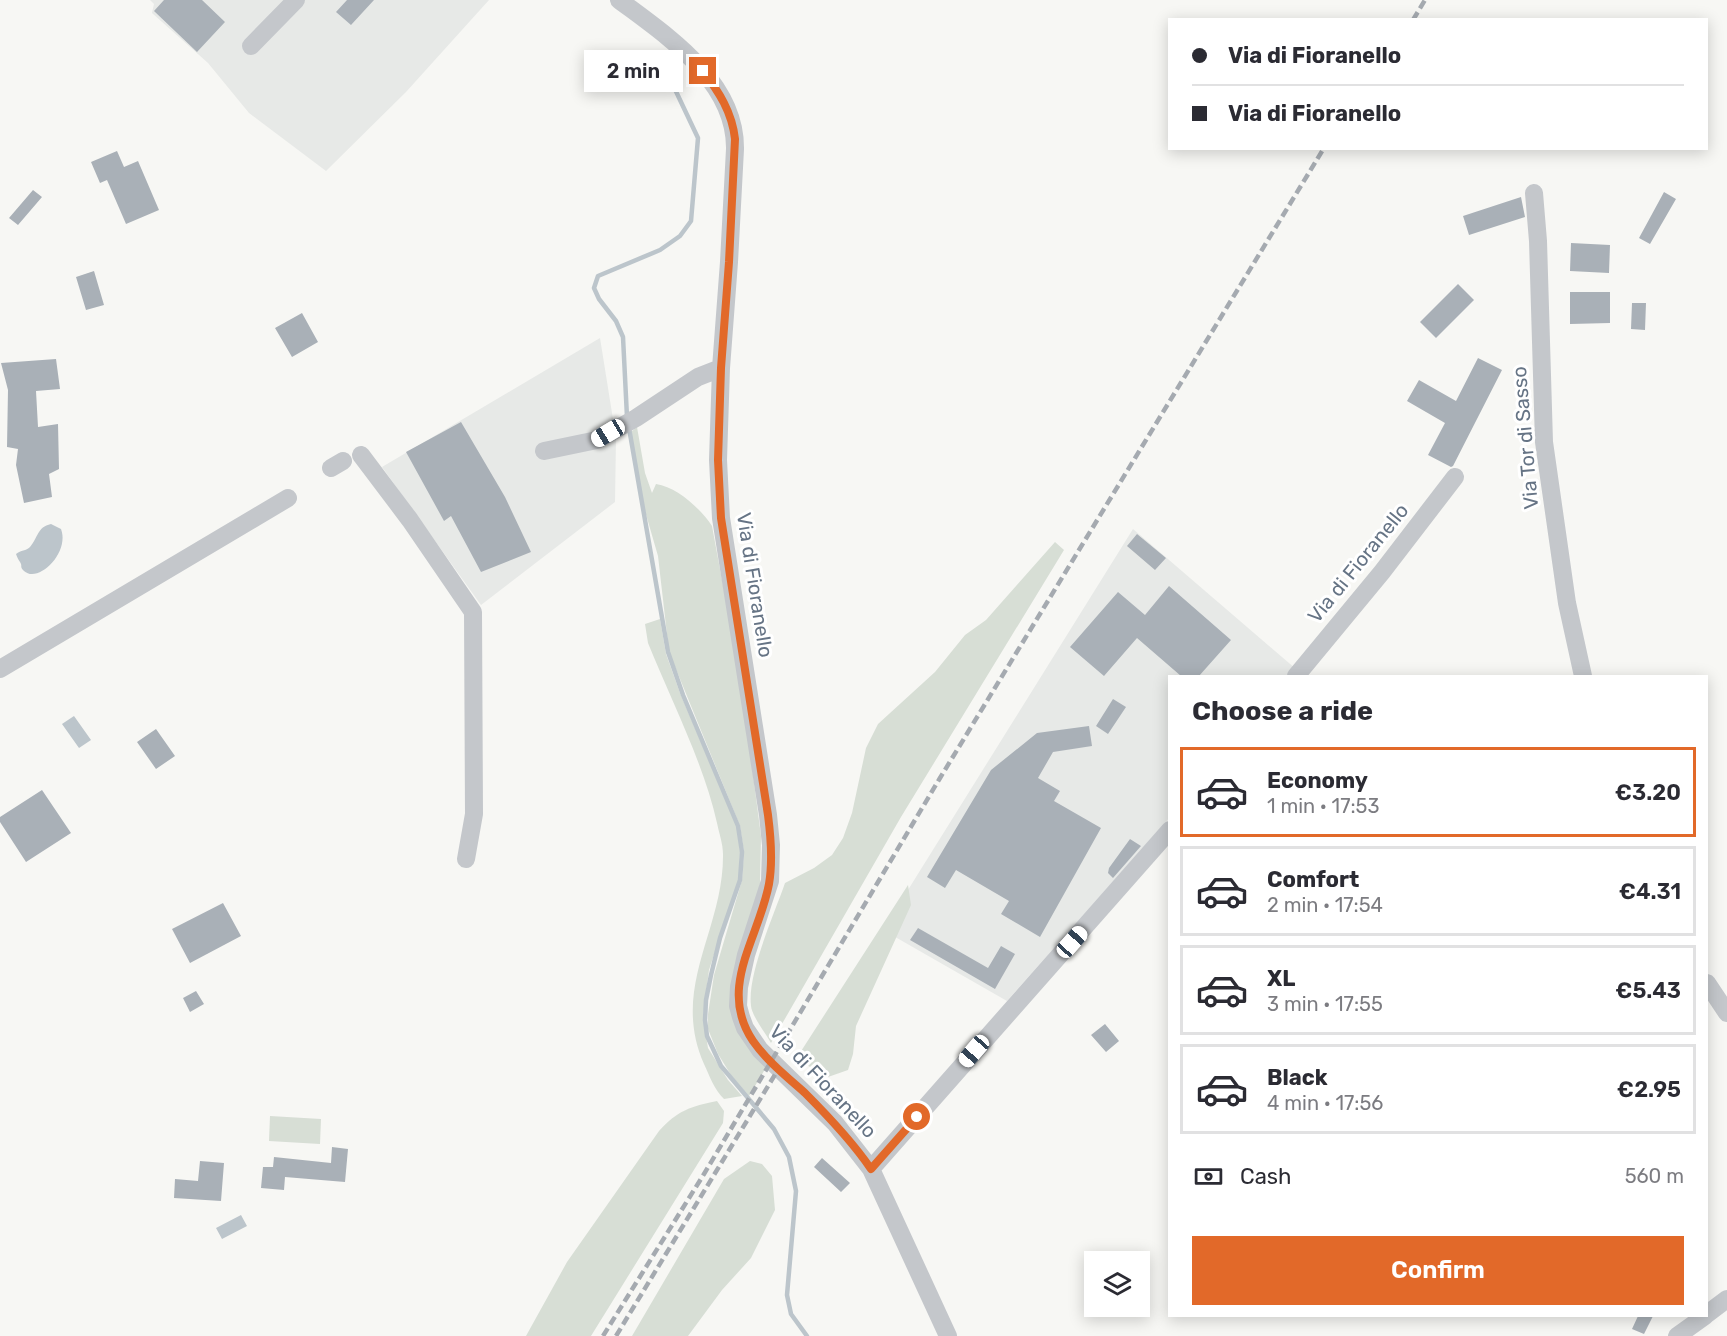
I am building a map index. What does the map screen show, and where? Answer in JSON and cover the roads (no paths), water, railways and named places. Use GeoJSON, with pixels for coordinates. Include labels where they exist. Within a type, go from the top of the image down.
{"type":"FeatureCollection","features":[{"type":"Feature","properties":{"kind":"street"},"geometry":{"type":"LineString","coordinates":[[251,46],[296,0]]}},
{"type":"Feature","properties":{"kind":"street","name":"Via di Fioranello"},"geometry":{"type":"LineString","coordinates":[[619,0],[696,64],[726,104],[732,122],[735,149],[721,368],[718,460],[721,518],[771,845],[770,881],[746,955],[739,987],[738,1006],[745,1028],[760,1050],[835,1123],[871,1169],[948,1336]]}},
{"type":"Feature","properties":{"kind":"street","name":"Via Tor di Sasso"},"geometry":{"type":"LineString","coordinates":[[1534,193],[1538,242],[1544,442],[1567,603],[1583,675]]}},
{"type":"Feature","properties":{"kind":"street"},"geometry":{"type":"LineString","coordinates":[[544,452],[597,440],[698,377],[721,368]]}},
{"type":"Feature","properties":{"kind":"street"},"geometry":{"type":"LineString","coordinates":[[361,455],[417,530],[473,612],[474,814],[466,859]]}},
{"type":"Feature","properties":{"kind":"street","name":"Via di Fioranello"},"geometry":{"type":"LineString","coordinates":[[1297,675],[1382,572],[1455,477]]}},
{"type":"Feature","properties":{"kind":"street"},"geometry":{"type":"LineString","coordinates":[[0,669],[288,498]]}},
{"type":"Feature","properties":{"kind":"street","name":"Via di Fioranello"},"geometry":{"type":"LineString","coordinates":[[871,1169],[1168,832]]}},
{"type":"Feature","properties":{"kind":"street"},"geometry":{"type":"LineString","coordinates":[[1708,984],[1727,1013]]}},
{"type":"Feature","properties":{"kind":"street"},"geometry":{"type":"LineString","coordinates":[[1708,1313],[1727,1299]]}},
{"type":"Feature","properties":{"kind":"street"},"geometry":{"type":"LineString","coordinates":[[1677,1336],[1703,1317]]}},
{"type":"Feature","properties":{"kind":"waterway"},"geometry":{"type":"LineString","coordinates":[[591,56],[639,63],[672,83],[698,138],[691,221],[680,236],[660,250],[598,276],[594,288],[599,299],[616,321],[623,337],[627,417]]}},
{"type":"Feature","properties":{"kind":"waterway"},"geometry":{"type":"LineString","coordinates":[[629,428],[668,652],[683,695],[738,826],[742,852],[740,880],[720,938],[706,1000],[707,1036],[721,1066],[774,1129],[789,1157],[796,1191],[787,1295],[791,1314],[807,1336]]}},
{"type":"Feature","properties":{"kind":"railway"},"geometry":{"type":"LineString","coordinates":[[1414,18],[1425,0]]}},
{"type":"Feature","properties":{"kind":"railway"},"geometry":{"type":"LineString","coordinates":[[603,1336],[704,1174],[940,778],[1323,150]]}},
{"type":"Feature","properties":{"kind":"railway"},"geometry":{"type":"LineString","coordinates":[[616,1336],[776,1073]]}}]}
